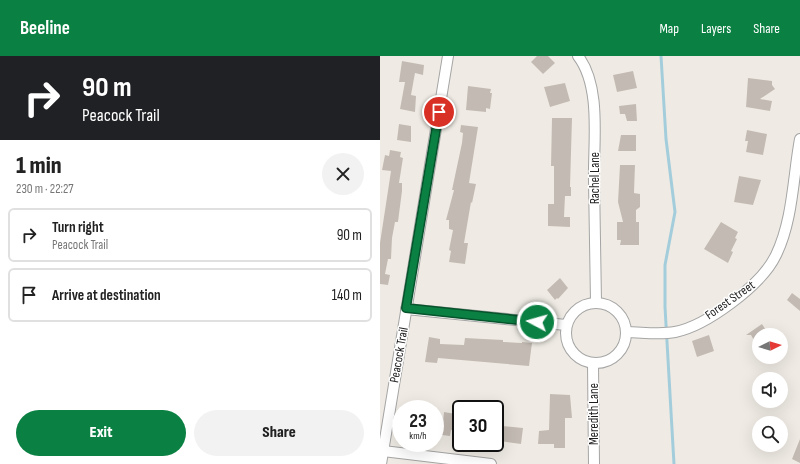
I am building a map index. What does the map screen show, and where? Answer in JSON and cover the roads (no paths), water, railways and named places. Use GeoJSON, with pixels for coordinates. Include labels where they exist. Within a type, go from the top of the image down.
{"type":"FeatureCollection","features":[{"type":"Feature","properties":{"kind":"street","name":"Peacock Trail"},"geometry":{"type":"LineString","coordinates":[[381,464],[448,56]]}},
{"type":"Feature","properties":{"kind":"street","name":"Rachel Lane"},"geometry":{"type":"LineString","coordinates":[[578,56],[591,87],[595,111],[594,170],[596,302]]}},
{"type":"Feature","properties":{"kind":"street","name":"Forest Street"},"geometry":{"type":"LineString","coordinates":[[626,332],[673,332],[684,330],[722,309],[749,290],[764,275],[776,255],[785,228],[800,139]]}},
{"type":"Feature","properties":{"kind":"street"},"geometry":{"type":"LineString","coordinates":[[596,302],[613,308],[624,323],[626,332],[625,342],[616,355],[603,362],[593,363],[583,361],[574,355],[567,341],[566,325],[569,318],[580,306],[596,302]]}},
{"type":"Feature","properties":{"kind":"street"},"geometry":{"type":"LineString","coordinates":[[406,308],[566,325]]}},
{"type":"Feature","properties":{"kind":"street","name":"Meredith Lane"},"geometry":{"type":"LineString","coordinates":[[593,363],[594,464]]}},
{"type":"Feature","properties":{"kind":"street"},"geometry":{"type":"LineString","coordinates":[[383,451],[491,464]]}},
{"type":"Feature","properties":{"kind":"waterway"},"geometry":{"type":"LineString","coordinates":[[661,56],[666,139],[675,212],[665,265],[665,307],[674,464]]}}]}
